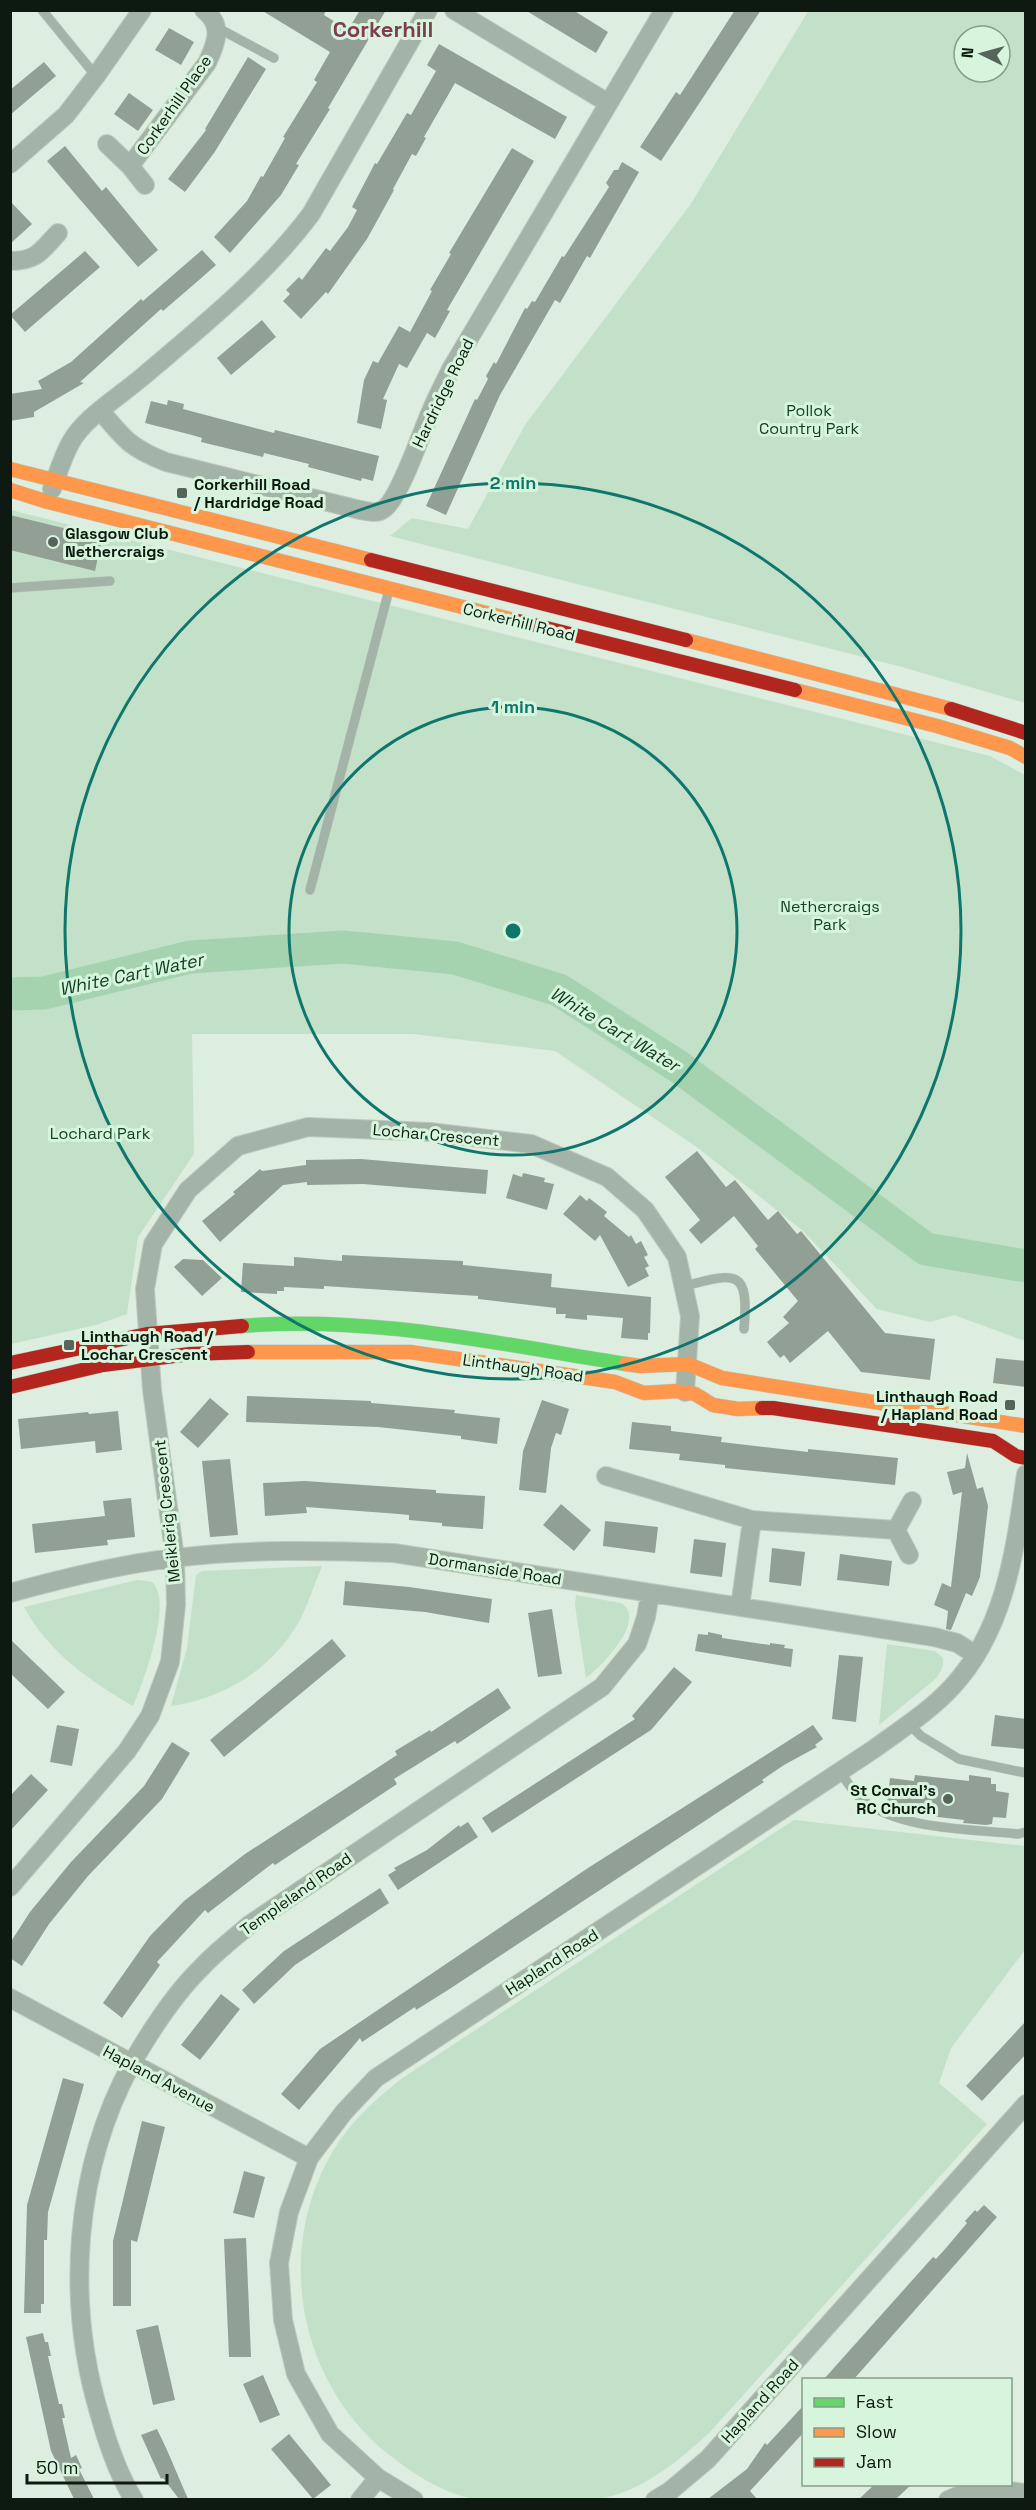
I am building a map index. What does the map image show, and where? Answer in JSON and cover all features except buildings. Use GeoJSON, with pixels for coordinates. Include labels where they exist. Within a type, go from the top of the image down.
{"type":"FeatureCollection","features":[{"type":"Feature","properties":{"kind":"street"},"geometry":{"type":"LineString","coordinates":[[10,164],[66,115],[142,10]]}},
{"type":"Feature","properties":{"kind":"street"},"geometry":{"type":"LineString","coordinates":[[204,10],[216,27]]}},
{"type":"Feature","properties":{"kind":"street"},"geometry":{"type":"LineString","coordinates":[[454,10],[608,103]]}},
{"type":"Feature","properties":{"kind":"street","name":"Hardridge Road"},"geometry":{"type":"LineString","coordinates":[[100,410],[133,446],[141,452],[166,462],[352,509],[373,512],[383,510],[391,503],[399,488],[431,410],[451,369],[663,10]]}},
{"type":"Feature","properties":{"kind":"street"},"geometry":{"type":"LineString","coordinates":[[48,502],[71,441],[100,410],[140,379],[264,271],[295,235],[311,214],[422,12]]}},
{"type":"Feature","properties":{"kind":"street","name":"Corkerhill Place"},"geometry":{"type":"LineString","coordinates":[[130,166],[207,63],[217,39],[216,27]]}},
{"type":"Feature","properties":{"kind":"street"},"geometry":{"type":"LineString","coordinates":[[106,144],[130,166],[145,185]]}},
{"type":"Feature","properties":{"kind":"street"},"geometry":{"type":"LineString","coordinates":[[10,261],[30,260],[37,256],[58,233]]}},
{"type":"Feature","properties":{"kind":"street","name":"Corkerhill Road"},"geometry":{"type":"LineString","coordinates":[[10,469],[937,704],[1026,734]]}},
{"type":"Feature","properties":{"kind":"street","name":"Corkerhill Road"},"geometry":{"type":"LineString","coordinates":[[10,490],[48,502],[389,589],[937,726],[1010,748],[1026,757]]}},
{"type":"Feature","properties":{"kind":"street","name":"Lochar Crescent"},"geometry":{"type":"LineString","coordinates":[[147,1334],[145,1289],[153,1244],[188,1190],[238,1146],[308,1127],[430,1132],[531,1144],[607,1177],[645,1210],[677,1257],[685,1286],[690,1316],[685,1392]]}},
{"type":"Feature","properties":{"kind":"street","name":"Linthaugh Road"},"geometry":{"type":"LineString","coordinates":[[10,1363],[147,1334],[255,1324],[351,1325],[408,1329],[640,1366],[688,1364],[722,1378],[1026,1426]]}},
{"type":"Feature","properties":{"kind":"street","name":"Meiklerig Crescent"},"geometry":{"type":"LineString","coordinates":[[10,1887],[127,1750],[150,1716],[170,1662],[176,1605],[175,1558],[147,1334]]}},
{"type":"Feature","properties":{"kind":"street","name":"Linthaugh Road"},"geometry":{"type":"LineString","coordinates":[[10,1388],[103,1365],[190,1354],[410,1352],[615,1382],[644,1393],[685,1392],[695,1394],[713,1405],[738,1409],[773,1408],[993,1441],[1016,1456],[1026,1458]]}},
{"type":"Feature","properties":{"kind":"street","name":"Hapland Road"},"geometry":{"type":"LineString","coordinates":[[414,2499],[378,2478],[330,2434],[296,2374],[283,2320],[279,2263],[289,2212],[309,2158],[344,2112],[376,2078],[841,1772],[909,1724],[952,1687],[976,1655],[999,1607],[1016,1543],[1026,1474]]}},
{"type":"Feature","properties":{"kind":"street"},"geometry":{"type":"LineString","coordinates":[[606,1476],[752,1520],[896,1530]]}},
{"type":"Feature","properties":{"kind":"street"},"geometry":{"type":"LineString","coordinates":[[896,1530],[912,1501]]}},
{"type":"Feature","properties":{"kind":"street"},"geometry":{"type":"LineString","coordinates":[[740,1607],[752,1520]]}},
{"type":"Feature","properties":{"kind":"street"},"geometry":{"type":"LineString","coordinates":[[896,1530],[909,1555]]}},
{"type":"Feature","properties":{"kind":"street","name":"Dormanside Road"},"geometry":{"type":"LineString","coordinates":[[10,1593],[92,1572],[175,1558],[271,1551],[326,1550],[394,1553],[934,1637],[957,1643],[976,1655]]}},
{"type":"Feature","properties":{"kind":"street","name":"Templeland Road"},"geometry":{"type":"LineString","coordinates":[[134,2499],[123,2481],[88,2378],[80,2325],[78,2265],[85,2206],[102,2133],[131,2064],[158,2021],[200,1968],[249,1925],[602,1687],[638,1644],[650,1594]]}},
{"type":"Feature","properties":{"kind":"street","name":"Hapland Avenue"},"geometry":{"type":"LineString","coordinates":[[10,1998],[309,2158]]}},
{"type":"Feature","properties":{"kind":"street","name":"Hapland Road"},"geometry":{"type":"LineString","coordinates":[[654,2499],[670,2491],[708,2459],[1026,2104]]}},
{"type":"Feature","properties":{"kind":"street"},"geometry":{"type":"LineString","coordinates":[[360,2499],[378,2478]]}},
{"type":"Feature","properties":{"kind":"street"},"geometry":{"type":"LineString","coordinates":[[948,2499],[967,2491],[1006,2490],[1026,2493]]}},
{"type":"Feature","properties":{"kind":"lane"},"geometry":{"type":"LineString","coordinates":[[42,10],[96,76]]}},
{"type":"Feature","properties":{"kind":"lane"},"geometry":{"type":"LineString","coordinates":[[216,27],[274,58]]}},
{"type":"Feature","properties":{"kind":"lane"},"geometry":{"type":"LineString","coordinates":[[310,890],[396,568]]}},
{"type":"Feature","properties":{"kind":"lane"},"geometry":{"type":"LineString","coordinates":[[10,588],[110,581]]}},
{"type":"Feature","properties":{"kind":"lane"},"geometry":{"type":"LineString","coordinates":[[685,1286],[723,1276],[731,1277],[741,1283],[746,1294],[744,1329]]}},
{"type":"Feature","properties":{"kind":"lane"},"geometry":{"type":"LineString","coordinates":[[909,1724],[921,1736],[959,1759],[1026,1773]]}},
{"type":"Feature","properties":{"kind":"lane"},"geometry":{"type":"LineString","coordinates":[[841,1772],[861,1798],[876,1808],[910,1822],[1018,1834],[1026,1832]]}},
{"type":"Feature","properties":{"kind":"green space","name":"Pollok Country Park"},"geometry":{"type":"Polygon","coordinates":[[[809,10],[1025,11],[1025,703],[902,667],[390,536],[412,518],[468,529],[525,425],[690,205],[809,10]]]}},
{"type":"Feature","properties":{"kind":"green space","name":"Nethercraigs Park"},"geometry":{"type":"Polygon","coordinates":[[[11,510],[990,756],[1025,775],[1025,1341],[954,1315],[930,1322],[877,1309],[802,1230],[698,1148],[555,1051],[413,1034],[192,1034],[194,1154],[138,1237],[127,1314],[96,1325],[11,1344],[11,510]]]}},
{"type":"Feature","properties":{"kind":"green space"},"geometry":{"type":"Polygon","coordinates":[[[322,1566],[301,1618],[290,1636],[263,1666],[229,1688],[211,1696],[171,1706],[187,1648],[196,1575],[202,1571],[322,1566]]]}},
{"type":"Feature","properties":{"kind":"green space"},"geometry":{"type":"Polygon","coordinates":[[[137,1580],[152,1582],[158,1592],[160,1606],[149,1661],[133,1706],[71,1664],[45,1638],[24,1607],[137,1580]]]}},
{"type":"Feature","properties":{"kind":"green space"},"geometry":{"type":"Polygon","coordinates":[[[576,1595],[621,1603],[628,1610],[629,1620],[620,1642],[586,1678],[575,1605],[576,1595]]]}},
{"type":"Feature","properties":{"kind":"green space"},"geometry":{"type":"Polygon","coordinates":[[[887,1644],[935,1651],[943,1658],[943,1665],[933,1681],[879,1725],[887,1644]]]}},
{"type":"Feature","properties":{"kind":"green space"},"geometry":{"type":"Polygon","coordinates":[[[794,1820],[1025,1846],[1025,1950],[951,2048],[939,2083],[987,2124],[710,2432],[672,2464],[644,2483],[614,2496],[583,2501],[498,2501],[464,2497],[429,2482],[388,2454],[357,2424],[333,2390],[315,2353],[305,2313],[301,2271],[304,2230],[315,2189],[333,2151],[347,2130],[364,2112],[401,2079],[794,1820]]]}},
{"type":"Feature","properties":{"kind":"waterway","name":"White Cart Water"},"geometry":{"type":"LineString","coordinates":[[10,994],[44,993],[190,957],[343,947],[455,958],[559,990],[679,1067],[926,1249],[1026,1266]]}},
{"type":"Feature","properties":{"kind":"traffic: fast"},"geometry":{"type":"LineString","coordinates":[[242,1326],[339,1324],[387,1328],[483,1340],[626,1364]]}},
{"type":"Feature","properties":{"kind":"traffic: slow"},"geometry":{"type":"LineString","coordinates":[[10,469],[371,560]]}},
{"type":"Feature","properties":{"kind":"traffic: slow"},"geometry":{"type":"LineString","coordinates":[[10,490],[48,502],[514,620]]}},
{"type":"Feature","properties":{"kind":"traffic: slow"},"geometry":{"type":"LineString","coordinates":[[686,640],[951,709]]}},
{"type":"Feature","properties":{"kind":"traffic: slow"},"geometry":{"type":"LineString","coordinates":[[795,690],[937,726],[1010,748],[1026,757]]}},
{"type":"Feature","properties":{"kind":"traffic: slow"},"geometry":{"type":"LineString","coordinates":[[248,1352],[410,1352],[615,1382],[644,1393],[676,1391],[695,1394],[713,1405],[738,1409],[762,1408]]}},
{"type":"Feature","properties":{"kind":"traffic: slow"},"geometry":{"type":"LineString","coordinates":[[626,1364],[640,1366],[688,1364],[722,1378],[1026,1426]]}},
{"type":"Feature","properties":{"kind":"traffic: jam"},"geometry":{"type":"LineString","coordinates":[[371,560],[686,640]]}},
{"type":"Feature","properties":{"kind":"traffic: jam"},"geometry":{"type":"LineString","coordinates":[[514,620],[795,690]]}},
{"type":"Feature","properties":{"kind":"traffic: jam"},"geometry":{"type":"LineString","coordinates":[[951,709],[1026,733]]}},
{"type":"Feature","properties":{"kind":"traffic: jam"},"geometry":{"type":"LineString","coordinates":[[10,1363],[147,1334],[242,1326]]}},
{"type":"Feature","properties":{"kind":"traffic: jam"},"geometry":{"type":"LineString","coordinates":[[10,1387],[103,1365],[190,1354],[248,1352]]}},
{"type":"Feature","properties":{"kind":"traffic: jam"},"geometry":{"type":"LineString","coordinates":[[762,1408],[993,1441],[1016,1456],[1026,1458]]}},
{"type":"Feature","properties":{"kind":"place","name":"Corkerhill Road / Hardridge Road"},"geometry":{"type":"Point","coordinates":[182,493]}},
{"type":"Feature","properties":{"kind":"place","name":"Glasgow Club Nethercraigs"},"geometry":{"type":"Point","coordinates":[53,542]}},
{"type":"Feature","properties":{"kind":"place","name":"Linthaugh Road / Lochar Crescent"},"geometry":{"type":"Point","coordinates":[69,1345]}},
{"type":"Feature","properties":{"kind":"place","name":"Linthaugh Road / Hapland Road"},"geometry":{"type":"Point","coordinates":[1010,1405]}},
{"type":"Feature","properties":{"kind":"place","name":"St Conval's RC Church"},"geometry":{"type":"Point","coordinates":[948,1799]}},
{"type":"Feature","properties":{"kind":"district","name":"Corkerhill"},"geometry":{"type":"Point","coordinates":[383,29]}},
{"type":"Feature","properties":{"kind":"park label","name":"Lochard Park"},"geometry":{"type":"Point","coordinates":[100,1133]}}]}
